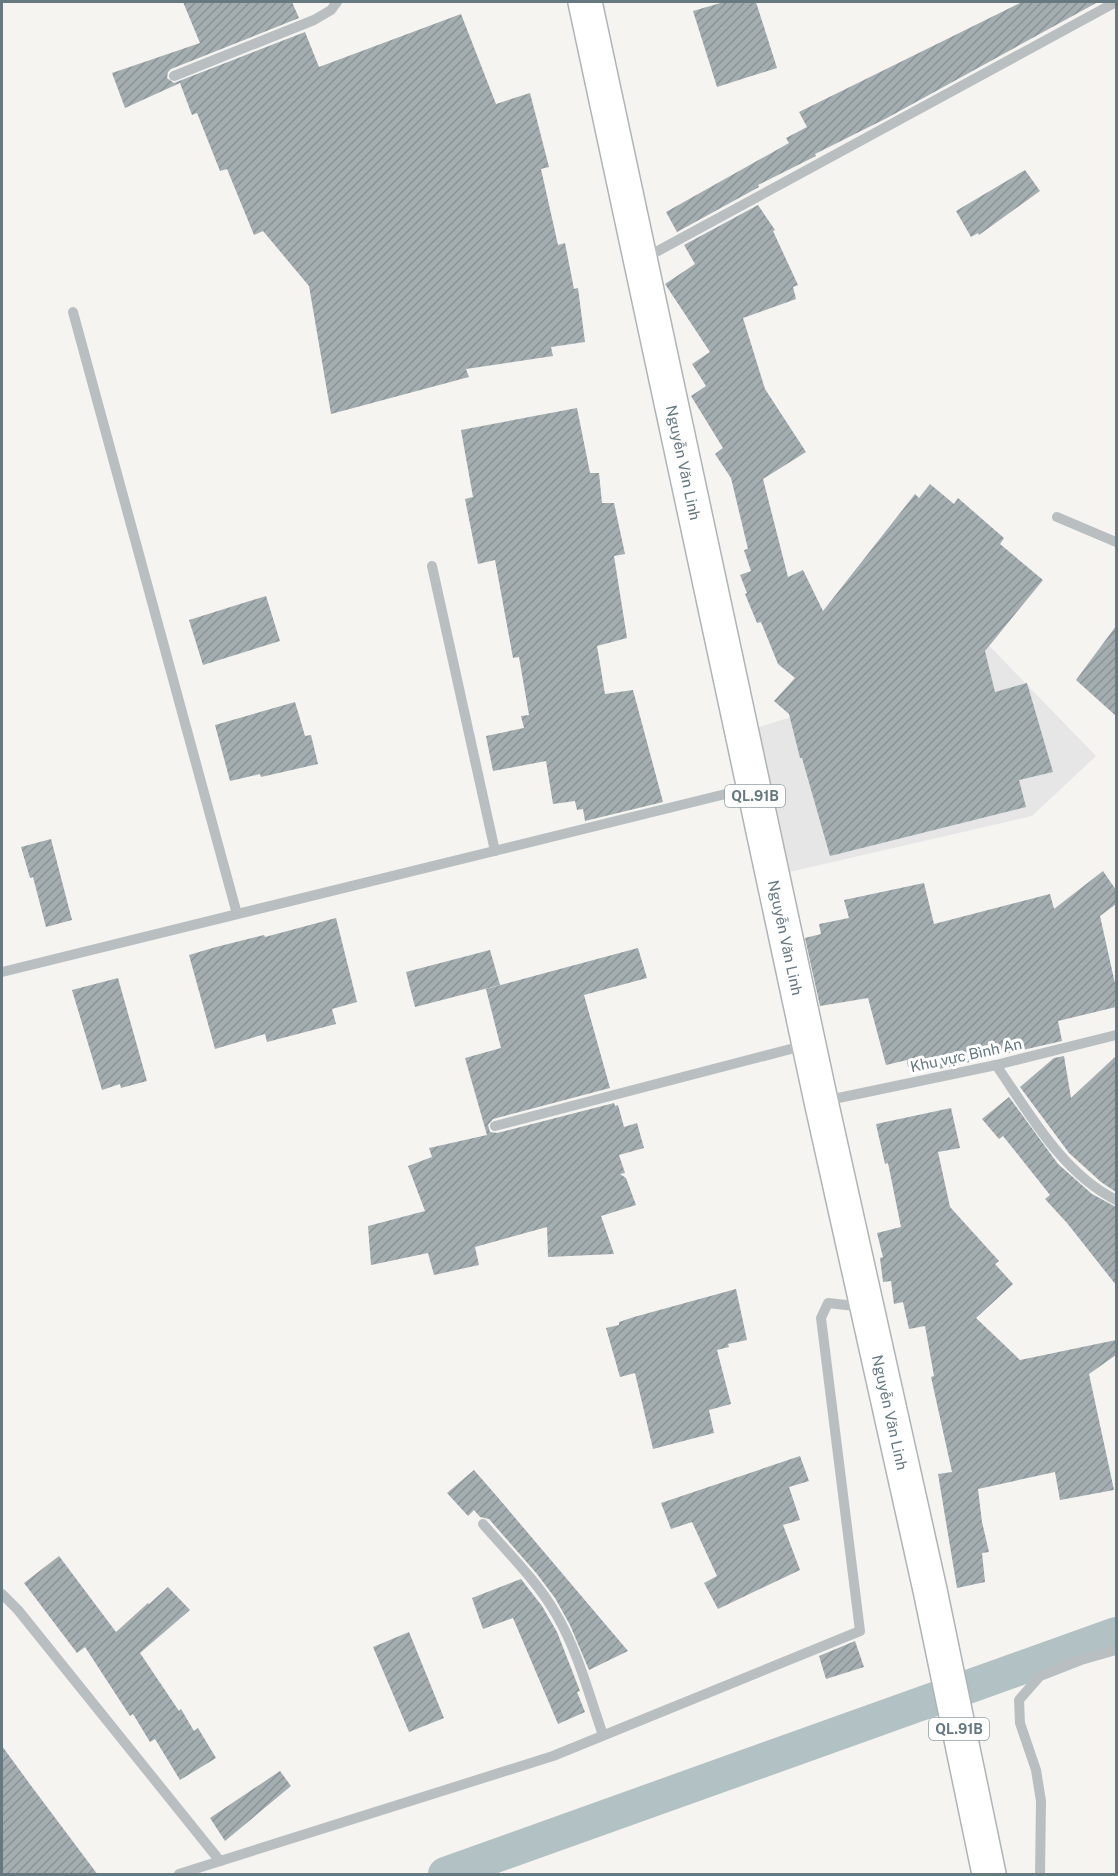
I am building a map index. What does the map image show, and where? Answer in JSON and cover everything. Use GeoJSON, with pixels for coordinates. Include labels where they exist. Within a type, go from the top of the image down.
{"type":"FeatureCollection","features":[{"type":"Feature","properties":{"kind":"highway","name":"Nguyễn Văn Linh"},"geometry":{"type":"LineString","coordinates":[[585,2],[821,1101],[930,1590],[988,1871]]}},
{"type":"Feature","properties":{"kind":"street"},"geometry":{"type":"LineString","coordinates":[[174,76],[314,20],[331,10],[337,2]]}},
{"type":"Feature","properties":{"kind":"street"},"geometry":{"type":"LineString","coordinates":[[639,261],[1116,2]]}},
{"type":"Feature","properties":{"kind":"street"},"geometry":{"type":"LineString","coordinates":[[73,312],[237,914]]}},
{"type":"Feature","properties":{"kind":"street"},"geometry":{"type":"LineString","coordinates":[[1057,517],[1116,542]]}},
{"type":"Feature","properties":{"kind":"street"},"geometry":{"type":"LineString","coordinates":[[432,566],[495,851]]}},
{"type":"Feature","properties":{"kind":"street"},"geometry":{"type":"LineString","coordinates":[[2,972],[753,788]]}},
{"type":"Feature","properties":{"kind":"street","name":"Khu vực Bình An"},"geometry":{"type":"LineString","coordinates":[[821,1101],[996,1065],[1116,1035]]}},
{"type":"Feature","properties":{"kind":"street"},"geometry":{"type":"LineString","coordinates":[[495,1126],[809,1045]]}},
{"type":"Feature","properties":{"kind":"street"},"geometry":{"type":"LineString","coordinates":[[996,1065],[1046,1137],[1075,1170],[1100,1192],[1116,1200]]}},
{"type":"Feature","properties":{"kind":"street"},"geometry":{"type":"LineString","coordinates":[[179,1875],[553,1755],[860,1631],[821,1318],[828,1304],[868,1308]]}},
{"type":"Feature","properties":{"kind":"street"},"geometry":{"type":"LineString","coordinates":[[483,1524],[533,1582],[557,1615],[575,1654],[603,1736]]}},
{"type":"Feature","properties":{"kind":"street"},"geometry":{"type":"LineString","coordinates":[[2,1594],[18,1610],[220,1861]]}},
{"type":"Feature","properties":{"kind":"street"},"geometry":{"type":"LineString","coordinates":[[1041,1875],[1041,1801],[1036,1770],[1020,1723],[1019,1700],[1040,1676],[1081,1660],[1116,1650]]}},
{"type":"Feature","properties":{"kind":"shaded area"},"geometry":{"type":"Polygon","coordinates":[[[970,626],[1096,756],[1032,816],[785,873],[749,730],[900,684],[970,626]]]}},
{"type":"Feature","properties":{"kind":"building"},"geometry":{"type":"Polygon","coordinates":[[[183,2],[292,2],[299,18],[171,69],[167,78],[174,83],[305,32],[319,67],[461,14],[496,104],[530,93],[549,167],[541,169],[558,245],[565,243],[574,289],[578,288],[585,342],[551,347],[553,356],[466,369],[469,377],[331,414],[309,286],[263,231],[254,235],[227,169],[220,171],[197,113],[192,115],[180,83],[125,108],[112,73],[200,43],[183,2]]]}},
{"type":"Feature","properties":{"kind":"building"},"geometry":{"type":"Polygon","coordinates":[[[724,2],[756,2],[777,68],[717,87],[693,11],[724,2]]]}},
{"type":"Feature","properties":{"kind":"building"},"geometry":{"type":"Polygon","coordinates":[[[1022,2],[1098,2],[887,118],[758,185],[759,187],[677,232],[666,212],[789,143],[786,138],[807,127],[799,112],[1022,2]]]}},
{"type":"Feature","properties":{"kind":"building"},"geometry":{"type":"Polygon","coordinates":[[[1025,170],[1040,191],[979,235],[978,233],[971,237],[956,211],[1025,170]]]}},
{"type":"Feature","properties":{"kind":"building"},"geometry":{"type":"Polygon","coordinates":[[[758,205],[775,230],[773,231],[798,285],[793,287],[796,299],[743,318],[765,389],[806,452],[763,479],[788,577],[803,570],[823,611],[915,494],[919,498],[930,484],[954,504],[958,498],[1004,538],[1000,544],[1043,580],[985,651],[995,692],[1027,683],[1053,772],[1019,780],[1026,807],[830,856],[789,714],[774,701],[795,678],[778,664],[761,622],[757,623],[745,594],[747,593],[740,575],[751,571],[744,550],[748,549],[731,478],[715,454],[723,448],[691,396],[706,386],[692,364],[710,352],[665,284],[695,264],[684,245],[758,205]]]}},
{"type":"Feature","properties":{"kind":"building"},"geometry":{"type":"Polygon","coordinates":[[[577,408],[590,473],[599,473],[602,503],[614,503],[625,554],[614,556],[627,638],[597,646],[605,694],[633,690],[663,802],[585,821],[583,809],[577,810],[575,801],[553,804],[546,761],[493,771],[486,736],[524,728],[521,716],[529,715],[519,657],[513,658],[495,560],[478,564],[465,499],[473,497],[461,430],[577,408]]]}},
{"type":"Feature","properties":{"kind":"building"},"geometry":{"type":"Polygon","coordinates":[[[266,596],[280,641],[203,665],[189,620],[266,596]]]}},
{"type":"Feature","properties":{"kind":"building"},"geometry":{"type":"Polygon","coordinates":[[[1116,626],[1116,716],[1076,680],[1116,626]]]}},
{"type":"Feature","properties":{"kind":"building"},"geometry":{"type":"Polygon","coordinates":[[[295,702],[305,736],[311,735],[318,764],[261,777],[260,774],[230,781],[215,725],[295,702]]]}},
{"type":"Feature","properties":{"kind":"building"},"geometry":{"type":"Polygon","coordinates":[[[51,839],[72,920],[46,927],[33,877],[30,878],[21,847],[51,839]]]}},
{"type":"Feature","properties":{"kind":"building"},"geometry":{"type":"Polygon","coordinates":[[[1103,871],[1116,890],[1116,904],[1100,916],[1116,988],[1116,1007],[1058,1021],[1062,1041],[939,1069],[934,1064],[908,1067],[907,1060],[886,1065],[868,998],[820,1006],[805,938],[821,934],[819,924],[849,918],[844,900],[924,883],[934,924],[1050,894],[1054,909],[1103,871]]]}},
{"type":"Feature","properties":{"kind":"building"},"geometry":{"type":"Polygon","coordinates":[[[336,918],[357,1002],[332,1009],[336,1024],[267,1042],[265,1034],[215,1049],[189,955],[336,918]]]}},
{"type":"Feature","properties":{"kind":"building"},"geometry":{"type":"Polygon","coordinates":[[[638,948],[647,978],[584,995],[610,1088],[493,1119],[488,1125],[490,1132],[497,1133],[614,1103],[615,1106],[618,1105],[624,1127],[637,1123],[644,1148],[619,1155],[625,1173],[620,1174],[626,1178],[636,1205],[601,1216],[614,1254],[548,1257],[547,1227],[475,1247],[479,1265],[434,1275],[428,1253],[371,1265],[368,1226],[425,1211],[408,1166],[432,1157],[429,1148],[487,1135],[465,1058],[501,1048],[486,989],[638,948]]]}},
{"type":"Feature","properties":{"kind":"building"},"geometry":{"type":"Polygon","coordinates":[[[490,950],[500,985],[415,1007],[406,972],[490,950]]]}},
{"type":"Feature","properties":{"kind":"building"},"geometry":{"type":"Polygon","coordinates":[[[118,978],[147,1081],[121,1088],[120,1084],[102,1090],[72,990],[118,978]]]}},
{"type":"Feature","properties":{"kind":"building"},"geometry":{"type":"Polygon","coordinates":[[[1064,1056],[1071,1098],[1116,1056],[1116,1192],[1101,1182],[1069,1153],[1020,1087],[1054,1058],[1064,1056]]]}},
{"type":"Feature","properties":{"kind":"building"},"geometry":{"type":"Polygon","coordinates":[[[1009,1097],[1058,1164],[1092,1194],[1116,1207],[1116,1285],[1045,1199],[1050,1195],[1003,1136],[999,1139],[982,1119],[1009,1097]]]}},
{"type":"Feature","properties":{"kind":"building"},"geometry":{"type":"Polygon","coordinates":[[[951,1108],[960,1148],[938,1152],[950,1207],[999,1261],[995,1264],[1013,1284],[976,1318],[1020,1360],[1116,1340],[1116,1355],[1089,1374],[1114,1490],[1060,1500],[1055,1472],[978,1489],[989,1552],[982,1553],[985,1582],[957,1588],[938,1474],[952,1472],[931,1377],[934,1376],[925,1326],[909,1329],[903,1302],[894,1304],[891,1281],[883,1282],[880,1258],[883,1257],[877,1233],[901,1227],[888,1163],[885,1164],[876,1124],[951,1108]]]}},
{"type":"Feature","properties":{"kind":"building"},"geometry":{"type":"Polygon","coordinates":[[[736,1289],[747,1340],[728,1344],[729,1347],[717,1350],[731,1404],[709,1410],[714,1433],[653,1449],[635,1373],[620,1377],[606,1328],[619,1325],[619,1322],[634,1317],[736,1289]]]}},
{"type":"Feature","properties":{"kind":"building"},"geometry":{"type":"Polygon","coordinates":[[[800,1456],[809,1481],[789,1487],[800,1520],[783,1525],[800,1570],[718,1609],[704,1583],[717,1576],[692,1522],[671,1529],[661,1503],[800,1456]]]}},
{"type":"Feature","properties":{"kind":"building"},"geometry":{"type":"Polygon","coordinates":[[[474,1470],[628,1651],[589,1670],[570,1625],[555,1598],[537,1574],[489,1519],[480,1517],[474,1510],[468,1516],[447,1493],[474,1470]]]}},
{"type":"Feature","properties":{"kind":"building"},"geometry":{"type":"Polygon","coordinates":[[[59,1556],[116,1632],[168,1587],[190,1610],[140,1653],[179,1711],[181,1709],[194,1731],[198,1728],[216,1758],[180,1780],[155,1739],[150,1742],[133,1714],[130,1716],[85,1647],[77,1653],[24,1583],[59,1556]]]}},
{"type":"Feature","properties":{"kind":"building"},"geometry":{"type":"Polygon","coordinates":[[[521,1579],[542,1606],[557,1632],[580,1691],[577,1692],[585,1712],[558,1724],[513,1618],[483,1629],[472,1598],[521,1579]]]}},
{"type":"Feature","properties":{"kind":"building"},"geometry":{"type":"Polygon","coordinates":[[[409,1632],[444,1718],[409,1732],[373,1647],[409,1632]]]}},
{"type":"Feature","properties":{"kind":"building"},"geometry":{"type":"Polygon","coordinates":[[[855,1641],[864,1667],[826,1679],[819,1656],[855,1641]]]}},
{"type":"Feature","properties":{"kind":"building"},"geometry":{"type":"Polygon","coordinates":[[[2,1746],[32,1787],[98,1875],[2,1875],[2,1746]]]}},
{"type":"Feature","properties":{"kind":"building"},"geometry":{"type":"Polygon","coordinates":[[[280,1771],[291,1786],[225,1841],[210,1818],[280,1771]]]}},
{"type":"Feature","properties":{"kind":"waterway"},"geometry":{"type":"LineString","coordinates":[[445,1874],[1116,1634]]}}]}
